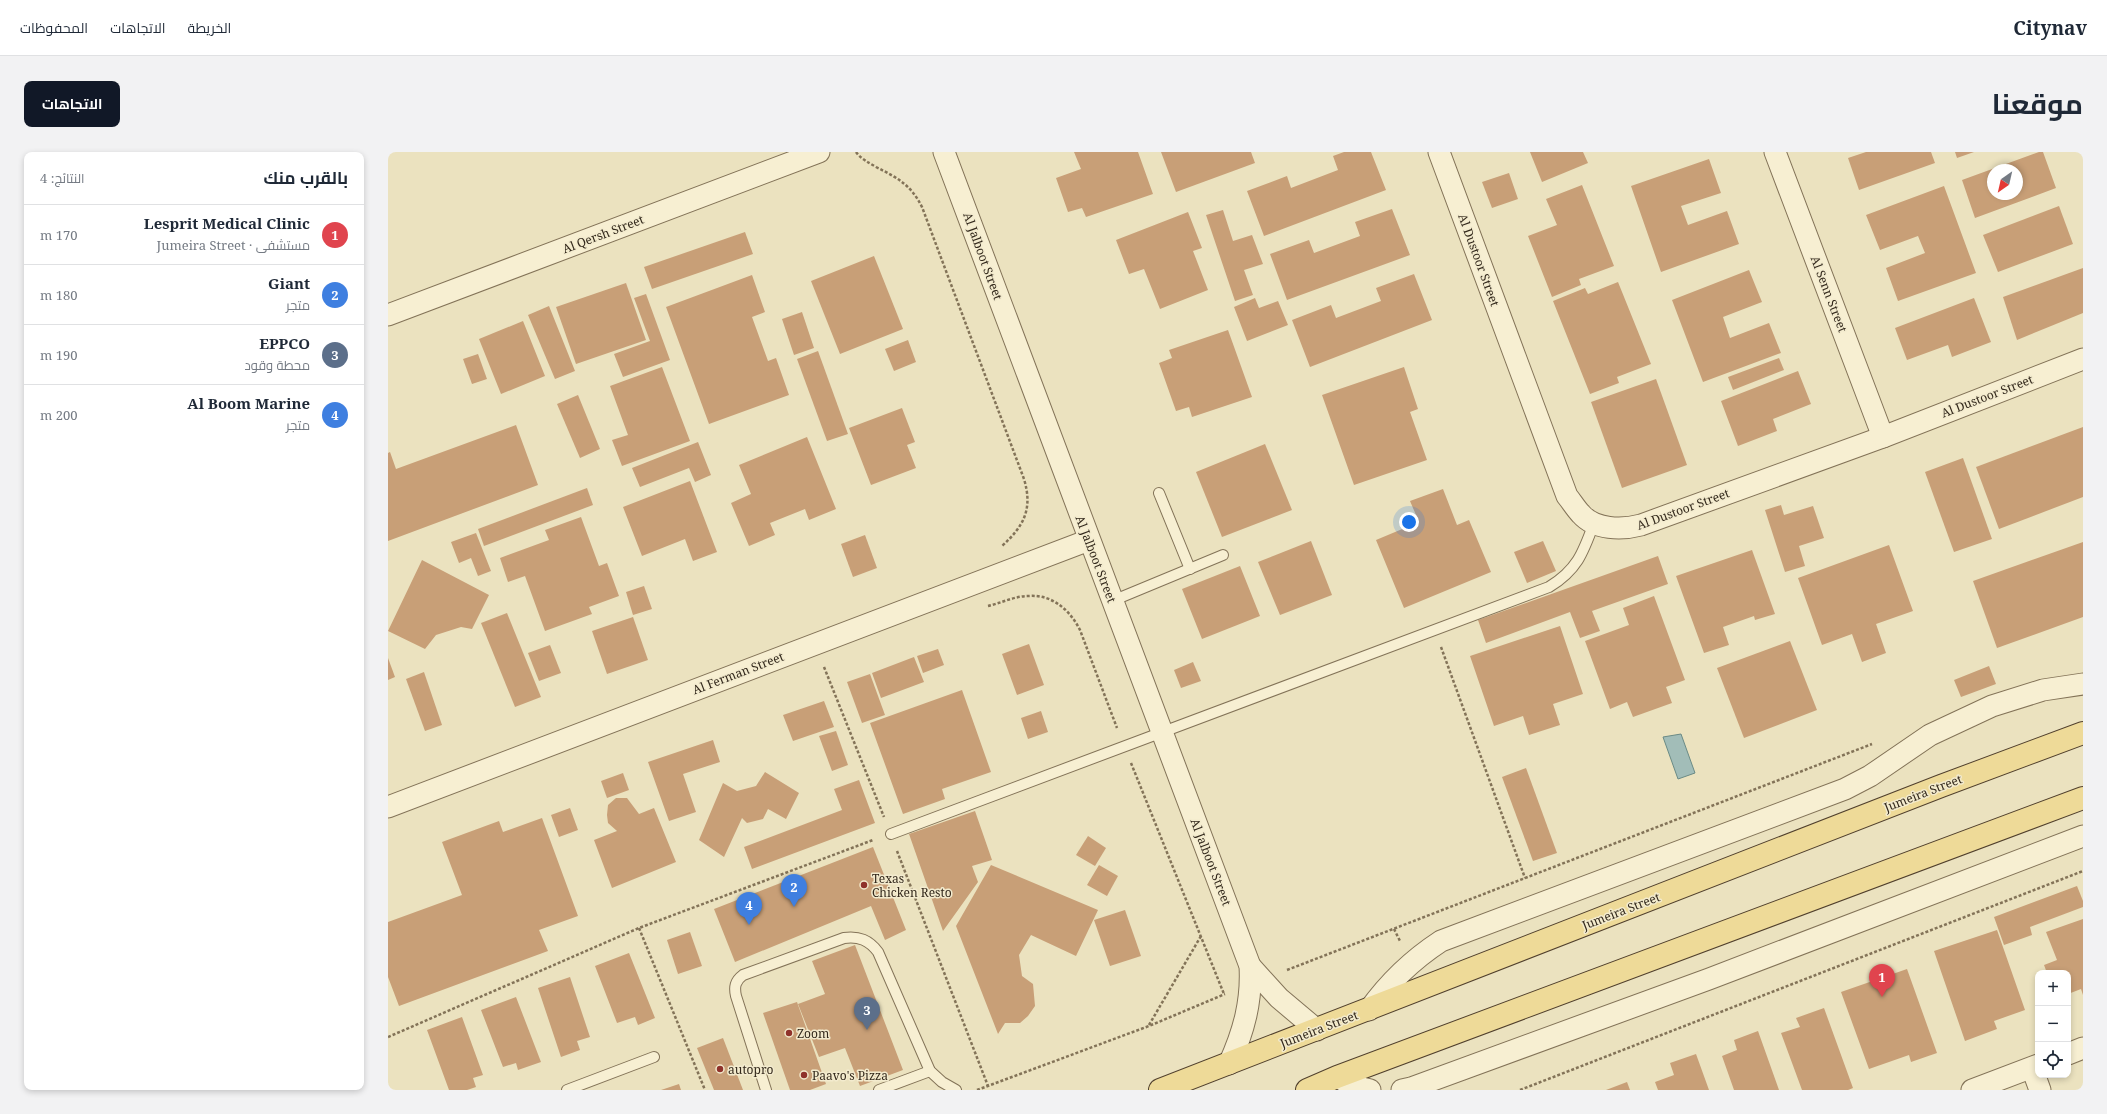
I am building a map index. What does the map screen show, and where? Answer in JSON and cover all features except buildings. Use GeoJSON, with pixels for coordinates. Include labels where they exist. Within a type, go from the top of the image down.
{"type":"FeatureCollection","features":[{"type":"Feature","properties":{"kind":"main road","name":"Jumeira Street"},"geometry":{"type":"LineString","coordinates":[[1160,1090],[1369,1010],[1941,786],[2083,734]]}},
{"type":"Feature","properties":{"kind":"main road"},"geometry":{"type":"LineString","coordinates":[[1307,1090],[1336,1077],[2083,798]]}},
{"type":"Feature","properties":{"kind":"street","name":"Al Qersh Street"},"geometry":{"type":"LineString","coordinates":[[388,315],[819,152]]}},
{"type":"Feature","properties":{"kind":"street","name":"Al Jalboot Street"},"geometry":{"type":"LineString","coordinates":[[944,152],[1254,976],[1317,1030]]}},
{"type":"Feature","properties":{"kind":"street","name":"Al Dustoor Street"},"geometry":{"type":"LineString","coordinates":[[1439,152],[1567,496],[1581,515],[1594,524],[1626,529],[1641,525],[1883,437],[2083,359]]}},
{"type":"Feature","properties":{"kind":"street","name":"Al Senn Street"},"geometry":{"type":"LineString","coordinates":[[1775,152],[1883,437]]}},
{"type":"Feature","properties":{"kind":"street","name":"Al Ferman Street"},"geometry":{"type":"LineString","coordinates":[[388,807],[1089,540]]}},
{"type":"Feature","properties":{"kind":"street"},"geometry":{"type":"LineString","coordinates":[[1369,1010],[1395,977],[1425,951],[1441,941],[1845,789],[1876,772],[1930,735],[1992,706],[2043,690],[2083,684]]}},
{"type":"Feature","properties":{"kind":"street"},"geometry":{"type":"LineString","coordinates":[[1402,1090],[1412,1088],[1709,979],[2083,836]]}},
{"type":"Feature","properties":{"kind":"street","name":"Al Jalboot Street"},"geometry":{"type":"LineString","coordinates":[[1229,1064],[1240,1038],[1248,1012],[1254,976]]}},
{"type":"Feature","properties":{"kind":"street"},"geometry":{"type":"LineString","coordinates":[[2071,1053],[2083,1048]]}},
{"type":"Feature","properties":{"kind":"street"},"geometry":{"type":"LineString","coordinates":[[1972,1090],[2035,1066]]}},
{"type":"Feature","properties":{"kind":"street"},"geometry":{"type":"LineString","coordinates":[[1336,1077],[1354,1086],[1370,1090]]}},
{"type":"Feature","properties":{"kind":"street"},"geometry":{"type":"LineString","coordinates":[[2038,1078],[2040,1090]]}},
{"type":"Feature","properties":{"kind":"lane"},"geometry":{"type":"LineString","coordinates":[[1159,493],[1190,569]]}},
{"type":"Feature","properties":{"kind":"lane"},"geometry":{"type":"LineString","coordinates":[[891,834],[1549,587],[1565,577],[1583,554],[1594,524]]}},
{"type":"Feature","properties":{"kind":"lane"},"geometry":{"type":"LineString","coordinates":[[1112,601],[1223,555]]}},
{"type":"Feature","properties":{"kind":"lane"},"geometry":{"type":"LineString","coordinates":[[766,1090],[734,990],[736,983],[743,975],[844,938],[852,937],[867,941],[878,952],[930,1071],[942,1082],[956,1090]]}},
{"type":"Feature","properties":{"kind":"lane"},"geometry":{"type":"LineString","coordinates":[[567,1090],[654,1057]]}},
{"type":"Feature","properties":{"kind":"lane"},"geometry":{"type":"LineString","coordinates":[[879,1090],[930,1071]]}},
{"type":"Feature","properties":{"kind":"path"},"geometry":{"type":"LineString","coordinates":[[1435,630],[1525,878]]}},
{"type":"Feature","properties":{"kind":"path"},"geometry":{"type":"LineString","coordinates":[[815,644],[891,834],[988,1086]]}},
{"type":"Feature","properties":{"kind":"path"},"geometry":{"type":"LineString","coordinates":[[977,1090],[1149,1026],[1254,976],[1525,878],[1875,743]]}},
{"type":"Feature","properties":{"kind":"path"},"geometry":{"type":"LineString","coordinates":[[388,1037],[639,928],[891,834]]}},
{"type":"Feature","properties":{"kind":"path"},"geometry":{"type":"LineString","coordinates":[[1520,1090],[2083,871]]}},
{"type":"Feature","properties":{"kind":"path"},"geometry":{"type":"LineString","coordinates":[[639,928],[705,1090]]}},
{"type":"Feature","properties":{"kind":"path"},"geometry":{"type":"LineString","coordinates":[[1149,1026],[1201,936]]}},
{"type":"Feature","properties":{"kind":"water"},"geometry":{"type":"Polygon","coordinates":[[[1681,734],[1695,773],[1678,779],[1663,737],[1681,734]]]}},
{"type":"Feature","properties":{"kind":"place","name":"Texas Chicken Resto"},"geometry":{"type":"Point","coordinates":[864,885]}},
{"type":"Feature","properties":{"kind":"place","name":"Giant"},"geometry":{"type":"Point","coordinates":[794,907]}},
{"type":"Feature","properties":{"kind":"place","name":"Al Boom Marine"},"geometry":{"type":"Point","coordinates":[749,925]}},
{"type":"Feature","properties":{"kind":"place","name":"Lesprit Medical Clinic"},"geometry":{"type":"Point","coordinates":[1882,997]}},
{"type":"Feature","properties":{"kind":"place","name":"EPPCO"},"geometry":{"type":"Point","coordinates":[867,1030]}},
{"type":"Feature","properties":{"kind":"place","name":"Zoom"},"geometry":{"type":"Point","coordinates":[789,1033]}},
{"type":"Feature","properties":{"kind":"place","name":"autopro"},"geometry":{"type":"Point","coordinates":[720,1069]}},
{"type":"Feature","properties":{"kind":"place","name":"Paavo's Pizza"},"geometry":{"type":"Point","coordinates":[804,1075]}}]}
